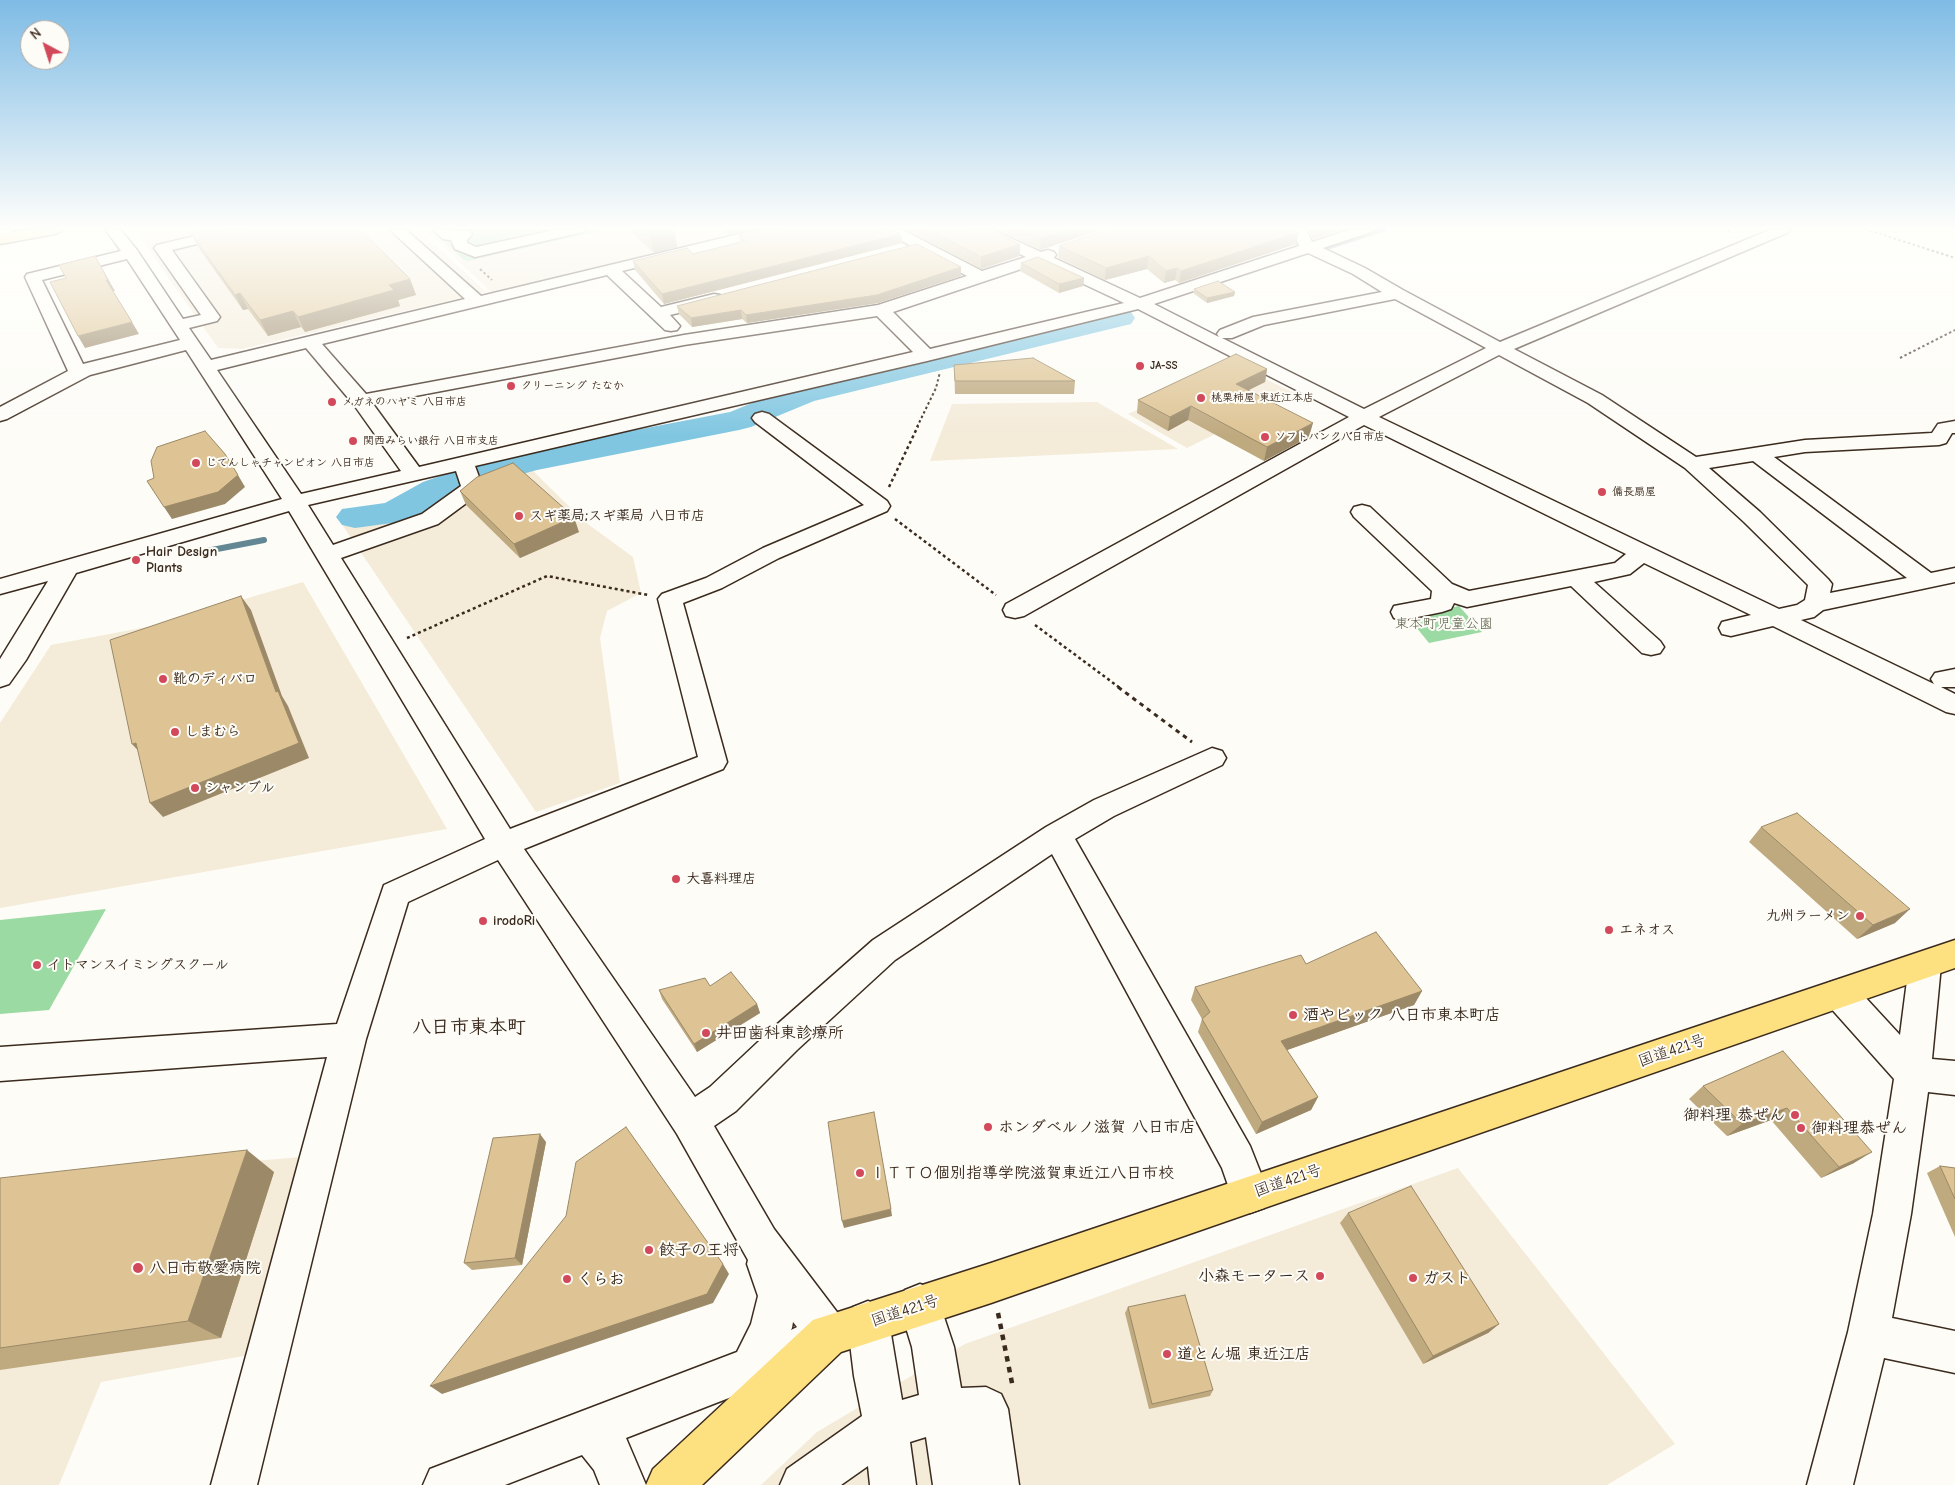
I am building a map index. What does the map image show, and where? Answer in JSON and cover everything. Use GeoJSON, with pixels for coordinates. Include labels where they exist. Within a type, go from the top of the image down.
{"type":"FeatureCollection","features":[{"type":"Feature","properties":{"kind":"main road","name":"国道421号"},"geometry":{"type":"LineString","coordinates":[[669,1485],[828,1335],[991,1283],[1940,960]]}},
{"type":"Feature","properties":{"kind":"street"},"geometry":{"type":"LineString","coordinates":[[43,298],[75,368],[82,372]]}},
{"type":"Feature","properties":{"kind":"street"},"geometry":{"type":"LineString","coordinates":[[160,298],[295,502],[504,844],[690,1121],[760,1243],[828,1335],[752,1368],[446,1485]]}},
{"type":"Feature","properties":{"kind":"street"},"geometry":{"type":"LineString","coordinates":[[178,326],[211,318],[197,298]]}},
{"type":"Feature","properties":{"kind":"street"},"geometry":{"type":"LineString","coordinates":[[205,366],[483,298]]}},
{"type":"Feature","properties":{"kind":"street"},"geometry":{"type":"LineString","coordinates":[[642,298],[684,340]]}},
{"type":"Feature","properties":{"kind":"street"},"geometry":{"type":"LineString","coordinates":[[658,313],[716,298]]}},
{"type":"Feature","properties":{"kind":"street"},"geometry":{"type":"LineString","coordinates":[[362,401],[684,340],[881,310],[916,298]]}},
{"type":"Feature","properties":{"kind":"street"},"geometry":{"type":"LineString","coordinates":[[1142,298],[1373,412],[1811,608],[1952,681]]}},
{"type":"Feature","properties":{"kind":"street"},"geometry":{"type":"LineString","coordinates":[[0,588],[295,502],[927,356],[1155,298]]}},
{"type":"Feature","properties":{"kind":"street"},"geometry":{"type":"LineString","coordinates":[[1226,334],[1259,321],[1375,298]]}},
{"type":"Feature","properties":{"kind":"street"},"geometry":{"type":"LineString","coordinates":[[1405,298],[1595,399],[1692,464],[1752,517],[1820,584],[1811,608]]}},
{"type":"Feature","properties":{"kind":"street"},"geometry":{"type":"LineString","coordinates":[[1014,610],[1373,412],[1498,349],[1619,298]]}},
{"type":"Feature","properties":{"kind":"street"},"geometry":{"type":"LineString","coordinates":[[1147,301],[1226,334],[1643,552],[1955,705]]}},
{"type":"Feature","properties":{"kind":"street"},"geometry":{"type":"LineString","coordinates":[[881,310],[927,356]]}},
{"type":"Feature","properties":{"kind":"street"},"geometry":{"type":"LineString","coordinates":[[310,340],[362,401],[414,475]]}},
{"type":"Feature","properties":{"kind":"street"},"geometry":{"type":"LineString","coordinates":[[0,416],[82,372],[190,342]]}},
{"type":"Feature","properties":{"kind":"street"},"geometry":{"type":"LineString","coordinates":[[234,1485],[349,1039],[395,894],[504,844],[713,762],[670,599],[714,583],[771,553],[879,506],[762,418]]}},
{"type":"Feature","properties":{"kind":"street"},"geometry":{"type":"LineString","coordinates":[[1692,464],[1805,446],[1950,437]]}},
{"type":"Feature","properties":{"kind":"street"},"geometry":{"type":"LineString","coordinates":[[1757,454],[1925,580]]}},
{"type":"Feature","properties":{"kind":"street"},"geometry":{"type":"LineString","coordinates":[[328,555],[430,519],[472,488],[463,462]]}},
{"type":"Feature","properties":{"kind":"street"},"geometry":{"type":"LineString","coordinates":[[1362,512],[1444,589],[1467,599],[1622,569],[1643,552]]}},
{"type":"Feature","properties":{"kind":"street"},"geometry":{"type":"LineString","coordinates":[[0,678],[8,656],[66,570]]}},
{"type":"Feature","properties":{"kind":"street"},"geometry":{"type":"LineString","coordinates":[[1731,628],[1925,580],[1955,575]]}},
{"type":"Feature","properties":{"kind":"street"},"geometry":{"type":"LineString","coordinates":[[1576,578],[1651,647]]}},
{"type":"Feature","properties":{"kind":"street"},"geometry":{"type":"LineString","coordinates":[[1403,612],[1442,604],[1444,589]]}},
{"type":"Feature","properties":{"kind":"street"},"geometry":{"type":"LineString","coordinates":[[690,1121],[723,1099],[785,1039],[884,950],[1057,835],[1104,808],[1212,758]]}},
{"type":"Feature","properties":{"kind":"street"},"geometry":{"type":"LineString","coordinates":[[1057,835],[1237,1159],[1250,1194]]}},
{"type":"Feature","properties":{"kind":"street"},"geometry":{"type":"LineString","coordinates":[[1830,1485],[1868,1332],[1892,1214],[1913,1074],[1940,960]]}},
{"type":"Feature","properties":{"kind":"street"},"geometry":{"type":"LineString","coordinates":[[1840,994],[1913,1074],[1955,1078]]}},
{"type":"Feature","properties":{"kind":"street"},"geometry":{"type":"LineString","coordinates":[[0,1064],[349,1039]]}},
{"type":"Feature","properties":{"kind":"street"},"geometry":{"type":"LineString","coordinates":[[752,1368],[771,1328],[778,1296],[760,1243]]}},
{"type":"Feature","properties":{"kind":"street"},"geometry":{"type":"LineString","coordinates":[[920,1305],[933,1347],[956,1485]]}},
{"type":"Feature","properties":{"kind":"street"},"geometry":{"type":"LineString","coordinates":[[868,1322],[875,1376],[886,1426],[893,1485]]}},
{"type":"Feature","properties":{"kind":"street"},"geometry":{"type":"LineString","coordinates":[[1868,1332],[1955,1352]]}},
{"type":"Feature","properties":{"kind":"street"},"geometry":{"type":"LineString","coordinates":[[803,1485],[886,1426],[943,1411],[986,1409],[996,1485]]}},
{"type":"Feature","properties":{"kind":"street"},"geometry":{"type":"LineString","coordinates":[[590,1431],[611,1455],[622,1485]]}},
{"type":"Feature","properties":{"kind":"path"},"geometry":{"type":"LineString","coordinates":[[1900,358],[1955,330]]}},
{"type":"Feature","properties":{"kind":"path"},"geometry":{"type":"LineString","coordinates":[[940,370],[936,388],[879,506],[1212,758]]}},
{"type":"Feature","properties":{"kind":"path"},"geometry":{"type":"LineString","coordinates":[[406,638],[547,576],[670,599]]}},
{"type":"Feature","properties":{"kind":"shaded area"},"geometry":{"type":"Polygon","coordinates":[[[183,298],[459,298],[242,349],[218,348],[183,298]]]}},
{"type":"Feature","properties":{"kind":"shaded area"},"geometry":{"type":"Polygon","coordinates":[[[1235,364],[1296,394],[1187,448],[1128,414],[1235,364]]]}},
{"type":"Feature","properties":{"kind":"shaded area"},"geometry":{"type":"Polygon","coordinates":[[[1097,402],[1178,449],[930,461],[952,404],[1097,402]]]}},
{"type":"Feature","properties":{"kind":"shaded area"},"geometry":{"type":"Polygon","coordinates":[[[531,469],[585,522],[633,557],[641,593],[607,611],[600,638],[620,783],[536,812],[343,526],[402,515],[461,485],[531,469]]]}},
{"type":"Feature","properties":{"kind":"shaded area"},"geometry":{"type":"Polygon","coordinates":[[[303,582],[447,829],[0,908],[0,723],[51,645],[152,626],[303,582]]]}},
{"type":"Feature","properties":{"kind":"shaded area","name":"八日市敬愛病院"},"geometry":{"type":"Polygon","coordinates":[[[302,1157],[254,1354],[101,1382],[59,1485],[0,1485],[0,1182],[302,1157]]]}},
{"type":"Feature","properties":{"kind":"shaded area"},"geometry":{"type":"Polygon","coordinates":[[[1458,1168],[1675,1444],[1607,1485],[761,1485],[817,1432],[965,1344],[1458,1168]]]}},
{"type":"Feature","properties":{"kind":"green space","name":"東本町児童公園"},"geometry":{"type":"Polygon","coordinates":[[[1459,606],[1482,632],[1429,643],[1407,616],[1459,606]]]}},
{"type":"Feature","properties":{"kind":"green space","name":"イトマンスイミングスクール"},"geometry":{"type":"Polygon","coordinates":[[[106,909],[49,1010],[0,1014],[0,920],[106,909]]]}},
{"type":"Feature","properties":{"kind":"building"},"geometry":{"type":"Polygon","coordinates":[[[58,298],[117,298],[132,322],[78,336],[58,298]]]}},
{"type":"Feature","properties":{"kind":"building"},"geometry":{"type":"Polygon","coordinates":[[[244,298],[364,298],[298,317],[293,311],[260,320],[244,298]]]}},
{"type":"Feature","properties":{"kind":"building"},"geometry":{"type":"Polygon","coordinates":[[[707,298],[855,298],[746,315],[741,310],[691,318],[677,306],[707,298]]]}},
{"type":"Feature","properties":{"kind":"building"},"geometry":{"type":"Polygon","coordinates":[[[1236,354],[1267,369],[1236,384],[1313,423],[1267,447],[1191,406],[1170,417],[1138,400],[1236,354]]]}},
{"type":"Feature","properties":{"kind":"building"},"geometry":{"type":"Polygon","coordinates":[[[1033,358],[1075,381],[955,381],[954,365],[1033,358]]]}},
{"type":"Feature","properties":{"kind":"building"},"geometry":{"type":"Polygon","coordinates":[[[205,431],[225,454],[238,475],[218,492],[164,507],[147,481],[154,478],[151,461],[157,447],[205,431]]]}},
{"type":"Feature","properties":{"kind":"building","name":"スギ薬局;スギ薬局 八日市店"},"geometry":{"type":"Polygon","coordinates":[[[513,463],[574,517],[514,544],[460,491],[477,477],[513,463]]]}},
{"type":"Feature","properties":{"kind":"building"},"geometry":{"type":"Polygon","coordinates":[[[241,596],[276,692],[278,691],[299,743],[150,803],[136,743],[132,744],[110,640],[241,596]]]}},
{"type":"Feature","properties":{"kind":"building"},"geometry":{"type":"Polygon","coordinates":[[[1797,813],[1910,909],[1873,925],[1761,827],[1797,813]]]}},
{"type":"Feature","properties":{"kind":"building","name":"酒やビック 八日市東本町店"},"geometry":{"type":"Polygon","coordinates":[[[1376,932],[1422,991],[1281,1041],[1318,1097],[1262,1122],[1202,1019],[1210,1012],[1195,987],[1301,955],[1306,964],[1376,932]]]}},
{"type":"Feature","properties":{"kind":"building","name":"井田歯科東診療所"},"geometry":{"type":"Polygon","coordinates":[[[731,972],[757,1004],[694,1044],[659,990],[705,978],[710,986],[731,972]]]}},
{"type":"Feature","properties":{"kind":"building"},"geometry":{"type":"Polygon","coordinates":[[[1783,1051],[1872,1152],[1839,1167],[1787,1108],[1742,1124],[1703,1086],[1783,1051]]]}},
{"type":"Feature","properties":{"kind":"building","name":"ＩＴＴＯ個別指導学院滋賀東近江八日市校"},"geometry":{"type":"Polygon","coordinates":[[[874,1112],[891,1209],[842,1221],[828,1122],[874,1112]]]}},
{"type":"Feature","properties":{"kind":"building"},"geometry":{"type":"Polygon","coordinates":[[[626,1127],[723,1264],[707,1294],[430,1386],[566,1216],[576,1162],[626,1127]]]}},
{"type":"Feature","properties":{"kind":"building"},"geometry":{"type":"Polygon","coordinates":[[[540,1134],[515,1258],[464,1263],[493,1138],[540,1134]]]}},
{"type":"Feature","properties":{"kind":"building","name":"八日市敬愛病院"},"geometry":{"type":"Polygon","coordinates":[[[247,1150],[188,1321],[0,1348],[0,1178],[247,1150]]]}},
{"type":"Feature","properties":{"kind":"building"},"geometry":{"type":"Polygon","coordinates":[[[1940,1166],[1955,1168],[1955,1199],[1940,1166]]]}},
{"type":"Feature","properties":{"kind":"building","name":"ガスト"},"geometry":{"type":"Polygon","coordinates":[[[1411,1186],[1499,1324],[1433,1356],[1348,1213],[1411,1186]]]}},
{"type":"Feature","properties":{"kind":"building","name":"道とん堀 東近江店"},"geometry":{"type":"Polygon","coordinates":[[[1185,1295],[1213,1390],[1152,1404],[1128,1307],[1185,1295]]]}},
{"type":"Feature","properties":{"kind":"waterway"},"geometry":{"type":"LineString","coordinates":[[355,517],[394,513],[436,490],[484,473],[536,460],[739,420],[803,394],[1120,318]]}},
{"type":"Feature","properties":{"kind":"waterway"},"geometry":{"type":"LineString","coordinates":[[191,554],[264,540]]}},
{"type":"Feature","properties":{"kind":"place","name":"JA-SS"},"geometry":{"type":"Point","coordinates":[1140,366]}},
{"type":"Feature","properties":{"kind":"place","name":"クリーニング たなか"},"geometry":{"type":"Point","coordinates":[511,386]}},
{"type":"Feature","properties":{"kind":"place","name":"桃栗柿屋 東近江本店"},"geometry":{"type":"Point","coordinates":[1201,398]}},
{"type":"Feature","properties":{"kind":"place","name":"メガネのハヤミ 八日市店"},"geometry":{"type":"Point","coordinates":[332,402]}},
{"type":"Feature","properties":{"kind":"place","name":"ソフトバンク八日市店"},"geometry":{"type":"Point","coordinates":[1265,437]}},
{"type":"Feature","properties":{"kind":"place","name":"関西みらい銀行 八日市支店"},"geometry":{"type":"Point","coordinates":[353,441]}},
{"type":"Feature","properties":{"kind":"place","name":"じてんしゃチャンピオン 八日市店"},"geometry":{"type":"Point","coordinates":[196,463]}},
{"type":"Feature","properties":{"kind":"place","name":"備長扇屋"},"geometry":{"type":"Point","coordinates":[1602,492]}},
{"type":"Feature","properties":{"kind":"place","name":"スギ薬局;スギ薬局 八日市店"},"geometry":{"type":"Point","coordinates":[519,516]}},
{"type":"Feature","properties":{"kind":"place","name":"Hair Design Plants"},"geometry":{"type":"Point","coordinates":[136,560]}},
{"type":"Feature","properties":{"kind":"place","name":"靴のディバロ"},"geometry":{"type":"Point","coordinates":[163,679]}},
{"type":"Feature","properties":{"kind":"place","name":"しまむら"},"geometry":{"type":"Point","coordinates":[175,732]}},
{"type":"Feature","properties":{"kind":"place","name":"シャンブル"},"geometry":{"type":"Point","coordinates":[195,788]}},
{"type":"Feature","properties":{"kind":"place","name":"大喜料理店"},"geometry":{"type":"Point","coordinates":[676,879]}},
{"type":"Feature","properties":{"kind":"place","name":"九州ラーメン"},"geometry":{"type":"Point","coordinates":[1860,916]}},
{"type":"Feature","properties":{"kind":"place","name":"irodoRi"},"geometry":{"type":"Point","coordinates":[483,921]}},
{"type":"Feature","properties":{"kind":"place","name":"エネオス"},"geometry":{"type":"Point","coordinates":[1609,930]}},
{"type":"Feature","properties":{"kind":"place","name":"イトマンスイミングスクール"},"geometry":{"type":"Point","coordinates":[37,965]}},
{"type":"Feature","properties":{"kind":"place","name":"酒やビック 八日市東本町店"},"geometry":{"type":"Point","coordinates":[1293,1015]}},
{"type":"Feature","properties":{"kind":"place","name":"井田歯科東診療所"},"geometry":{"type":"Point","coordinates":[706,1033]}},
{"type":"Feature","properties":{"kind":"place","name":"御料理 恭ぜん"},"geometry":{"type":"Point","coordinates":[1795,1115]}},
{"type":"Feature","properties":{"kind":"place","name":"ホンダベルノ滋賀 八日市店"},"geometry":{"type":"Point","coordinates":[988,1127]}},
{"type":"Feature","properties":{"kind":"place","name":"御料理恭ぜん"},"geometry":{"type":"Point","coordinates":[1801,1128]}},
{"type":"Feature","properties":{"kind":"place","name":"ＩＴＴＯ個別指導学院滋賀東近江八日市校"},"geometry":{"type":"Point","coordinates":[860,1173]}},
{"type":"Feature","properties":{"kind":"place","name":"餃子の王将"},"geometry":{"type":"Point","coordinates":[649,1250]}},
{"type":"Feature","properties":{"kind":"place","name":"八日市敬愛病院"},"geometry":{"type":"Point","coordinates":[138,1268]}},
{"type":"Feature","properties":{"kind":"place","name":"小森モータース"},"geometry":{"type":"Point","coordinates":[1320,1276]}},
{"type":"Feature","properties":{"kind":"place","name":"ガスト"},"geometry":{"type":"Point","coordinates":[1413,1278]}},
{"type":"Feature","properties":{"kind":"place","name":"くらお"},"geometry":{"type":"Point","coordinates":[567,1279]}},
{"type":"Feature","properties":{"kind":"place","name":"道とん堀 東近江店"},"geometry":{"type":"Point","coordinates":[1167,1354]}},
{"type":"Feature","properties":{"kind":"district","name":"八日市東本町"},"geometry":{"type":"Point","coordinates":[469,1028]}}]}
